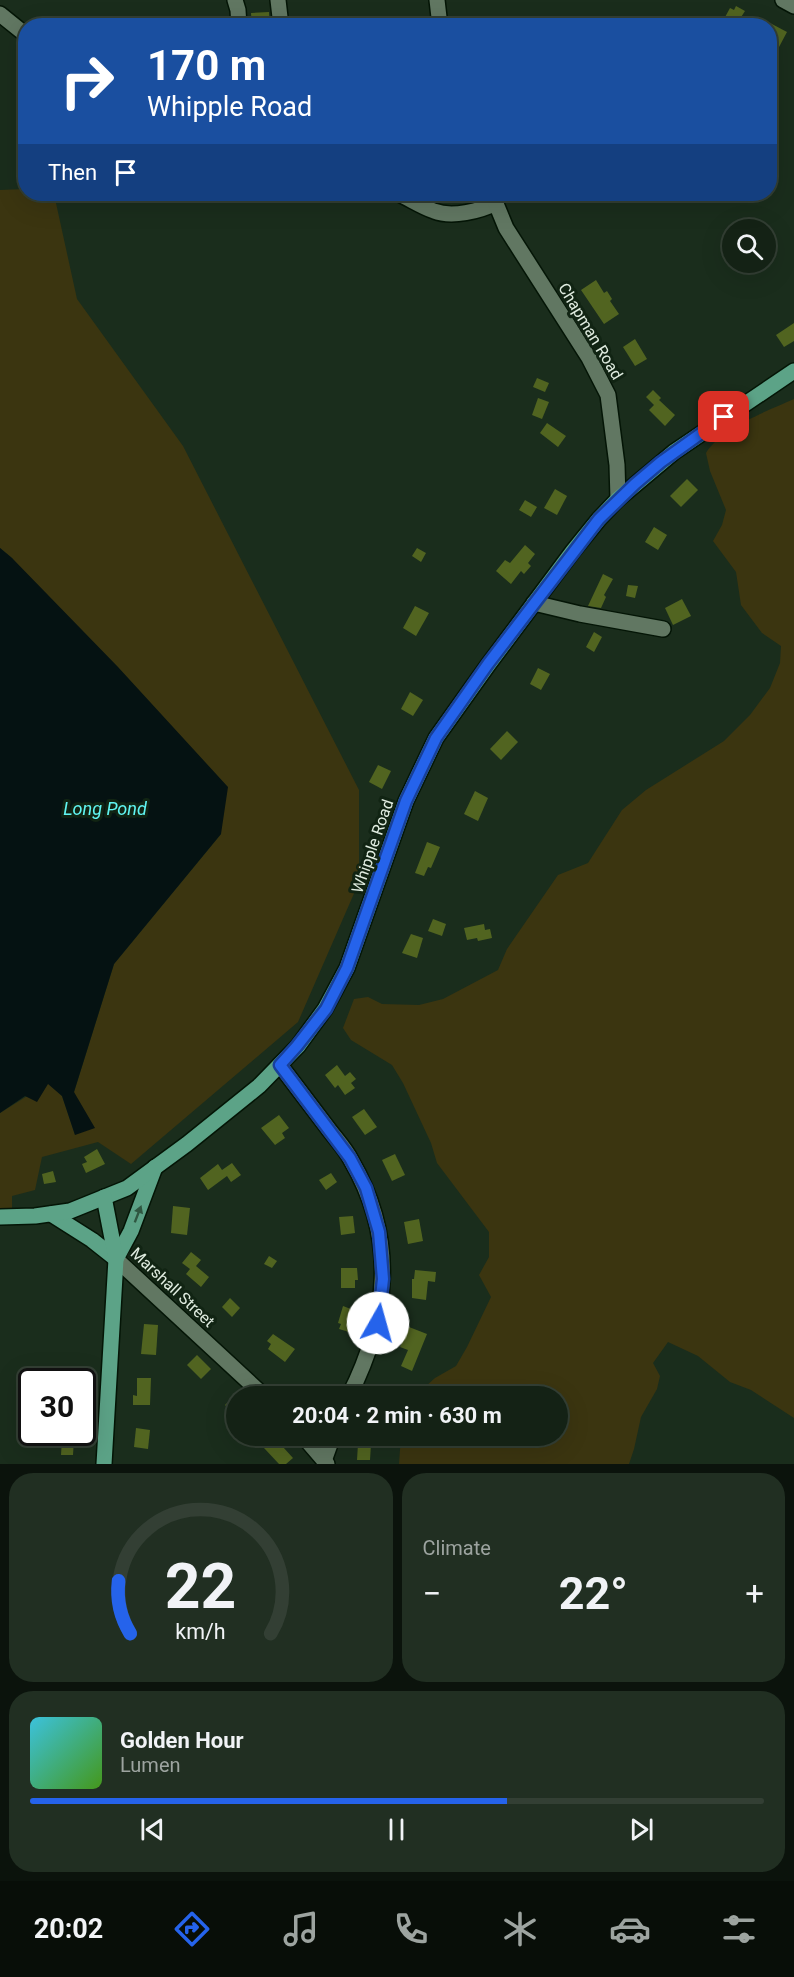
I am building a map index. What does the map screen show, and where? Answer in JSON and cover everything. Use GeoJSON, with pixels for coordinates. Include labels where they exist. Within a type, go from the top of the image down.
{"type":"FeatureCollection","features":[{"type":"Feature","properties":{"kind":"main road","name":"Whipple Road"},"geometry":{"type":"LineString","coordinates":[[0,1217],[70,1211],[128,1188],[259,1086],[280,1065],[326,1009],[347,968],[406,801],[436,738],[534,603],[599,519],[618,500],[674,452],[794,371]]}},
{"type":"Feature","properties":{"kind":"main road"},"geometry":{"type":"LineString","coordinates":[[116,1259],[131,1232],[155,1167]]}},
{"type":"Feature","properties":{"kind":"main road"},"geometry":{"type":"LineString","coordinates":[[104,1197],[116,1259],[104,1464]]}},
{"type":"Feature","properties":{"kind":"main road","name":"Marshall Street"},"geometry":{"type":"LineString","coordinates":[[51,1214],[92,1240],[116,1259]]}},
{"type":"Feature","properties":{"kind":"street"},"geometry":{"type":"LineString","coordinates":[[235,0],[238,18]]}},
{"type":"Feature","properties":{"kind":"street"},"geometry":{"type":"LineString","coordinates":[[278,0],[280,18]]}},
{"type":"Feature","properties":{"kind":"street"},"geometry":{"type":"LineString","coordinates":[[437,0],[439,18]]}},
{"type":"Feature","properties":{"kind":"street"},"geometry":{"type":"LineString","coordinates":[[783,0],[794,6]]}},
{"type":"Feature","properties":{"kind":"street"},"geometry":{"type":"LineString","coordinates":[[0,14],[18,29]]}},
{"type":"Feature","properties":{"kind":"street"},"geometry":{"type":"LineString","coordinates":[[413,201],[436,212],[477,210],[490,201]]}},
{"type":"Feature","properties":{"kind":"street","name":"Chapman Road"},"geometry":{"type":"LineString","coordinates":[[495,201],[506,228],[589,358],[608,394],[616,456],[618,500]]}},
{"type":"Feature","properties":{"kind":"street"},"geometry":{"type":"LineString","coordinates":[[534,603],[663,629]]}},
{"type":"Feature","properties":{"kind":"street"},"geometry":{"type":"LineString","coordinates":[[280,1065],[350,1158],[366,1188],[379,1232],[383,1279],[378,1323],[354,1386]]}},
{"type":"Feature","properties":{"kind":"street","name":"Marshall Street"},"geometry":{"type":"LineString","coordinates":[[116,1259],[253,1386]]}},
{"type":"Feature","properties":{"kind":"street"},"geometry":{"type":"LineString","coordinates":[[312,1446],[326,1463]]}},
{"type":"Feature","properties":{"kind":"street"},"geometry":{"type":"LineString","coordinates":[[326,1463],[330,1446]]}},
{"type":"Feature","properties":{"kind":"shaded area"},"geometry":{"type":"Polygon","coordinates":[[[18,189],[18,201],[56,201],[77,299],[183,446],[359,790],[359,882],[298,1022],[131,1164],[98,1142],[42,1157],[35,1190],[12,1196],[12,1209],[0,1209],[0,1113],[48,1083],[62,1096],[75,1135],[74,1092],[114,964],[221,834],[12,558],[0,548],[0,190],[18,189]]]}},
{"type":"Feature","properties":{"kind":"shaded area"},"geometry":{"type":"Polygon","coordinates":[[[794,399],[794,1418],[751,1390],[730,1382],[698,1356],[668,1342],[653,1363],[660,1376],[657,1389],[641,1417],[629,1464],[399,1464],[400,1446],[568,1446],[568,1386],[426,1386],[456,1366],[491,1297],[479,1275],[489,1257],[489,1232],[437,1163],[431,1143],[392,1065],[351,1040],[343,1028],[354,999],[368,997],[382,1004],[419,1005],[443,999],[498,970],[507,949],[558,875],[588,863],[622,810],[646,790],[724,741],[750,715],[770,688],[780,663],[781,646],[762,633],[741,605],[736,572],[713,541],[722,525],[726,510],[710,471],[706,453],[713,444],[733,428],[794,399]]]}},
{"type":"Feature","properties":{"kind":"water","name":"Long Pond"},"geometry":{"type":"Polygon","coordinates":[[[0,548],[118,667],[228,787],[221,834],[114,964],[74,1092],[95,1128],[75,1135],[62,1096],[48,1084],[37,1102],[25,1096],[0,1113],[0,548]]]}},
{"type":"Feature","properties":{"kind":"building"},"geometry":{"type":"Polygon","coordinates":[[[736,6],[745,11],[740,18],[725,18],[730,8],[734,10],[736,6]]]}},
{"type":"Feature","properties":{"kind":"building"},"geometry":{"type":"Polygon","coordinates":[[[269,12],[269,18],[251,18],[251,13],[269,12]]]}},
{"type":"Feature","properties":{"kind":"building"},"geometry":{"type":"Polygon","coordinates":[[[777,27],[787,32],[779,47],[777,46],[777,27]]]}},
{"type":"Feature","properties":{"kind":"building"},"geometry":{"type":"Polygon","coordinates":[[[596,280],[604,293],[607,291],[612,299],[610,301],[619,314],[604,324],[581,290],[596,280]]]}},
{"type":"Feature","properties":{"kind":"building"},"geometry":{"type":"Polygon","coordinates":[[[794,323],[794,341],[784,347],[776,335],[794,323]]]}},
{"type":"Feature","properties":{"kind":"building"},"geometry":{"type":"Polygon","coordinates":[[[635,339],[647,359],[635,366],[623,347],[635,339]]]}},
{"type":"Feature","properties":{"kind":"building"},"geometry":{"type":"Polygon","coordinates":[[[537,378],[549,383],[545,392],[533,387],[537,378]]]}},
{"type":"Feature","properties":{"kind":"building"},"geometry":{"type":"Polygon","coordinates":[[[653,390],[661,398],[659,400],[675,415],[665,426],[649,410],[654,405],[646,397],[653,390]]]}},
{"type":"Feature","properties":{"kind":"building"},"geometry":{"type":"Polygon","coordinates":[[[538,398],[549,402],[542,419],[532,415],[538,398]]]}},
{"type":"Feature","properties":{"kind":"building"},"geometry":{"type":"Polygon","coordinates":[[[547,423],[566,436],[558,447],[540,433],[547,423]]]}},
{"type":"Feature","properties":{"kind":"building"},"geometry":{"type":"Polygon","coordinates":[[[687,479],[698,490],[681,507],[670,496],[687,479]]]}},
{"type":"Feature","properties":{"kind":"building"},"geometry":{"type":"Polygon","coordinates":[[[555,489],[567,496],[557,515],[544,508],[555,489]]]}},
{"type":"Feature","properties":{"kind":"building"},"geometry":{"type":"Polygon","coordinates":[[[525,500],[537,507],[531,517],[519,510],[525,500]]]}},
{"type":"Feature","properties":{"kind":"building"},"geometry":{"type":"Polygon","coordinates":[[[654,527],[667,535],[658,550],[645,542],[654,527]]]}},
{"type":"Feature","properties":{"kind":"building"},"geometry":{"type":"Polygon","coordinates":[[[525,545],[535,554],[528,563],[531,566],[524,574],[521,571],[511,584],[496,571],[505,560],[510,563],[525,545]]]}},
{"type":"Feature","properties":{"kind":"building"},"geometry":{"type":"Polygon","coordinates":[[[417,548],[426,553],[421,562],[412,556],[417,548]]]}},
{"type":"Feature","properties":{"kind":"building"},"geometry":{"type":"Polygon","coordinates":[[[603,574],[613,579],[604,595],[606,597],[601,608],[588,606],[603,574]]]}},
{"type":"Feature","properties":{"kind":"building"},"geometry":{"type":"Polygon","coordinates":[[[628,585],[638,586],[635,598],[626,596],[628,585]]]}},
{"type":"Feature","properties":{"kind":"building"},"geometry":{"type":"Polygon","coordinates":[[[682,599],[691,616],[673,625],[665,608],[682,599]]]}},
{"type":"Feature","properties":{"kind":"building"},"geometry":{"type":"Polygon","coordinates":[[[415,606],[429,613],[416,636],[403,628],[415,606]]]}},
{"type":"Feature","properties":{"kind":"building"},"geometry":{"type":"Polygon","coordinates":[[[594,632],[602,637],[594,652],[586,647],[594,632]]]}},
{"type":"Feature","properties":{"kind":"building"},"geometry":{"type":"Polygon","coordinates":[[[538,668],[550,674],[541,690],[530,684],[538,668]]]}},
{"type":"Feature","properties":{"kind":"building"},"geometry":{"type":"Polygon","coordinates":[[[410,692],[423,700],[413,716],[401,709],[410,692]]]}},
{"type":"Feature","properties":{"kind":"building"},"geometry":{"type":"Polygon","coordinates":[[[507,731],[518,742],[501,760],[490,749],[507,731]]]}},
{"type":"Feature","properties":{"kind":"building"},"geometry":{"type":"Polygon","coordinates":[[[378,765],[391,771],[382,789],[369,782],[378,765]]]}},
{"type":"Feature","properties":{"kind":"building"},"geometry":{"type":"Polygon","coordinates":[[[475,791],[488,798],[478,821],[464,814],[475,791]]]}},
{"type":"Feature","properties":{"kind":"building"},"geometry":{"type":"Polygon","coordinates":[[[427,842],[440,847],[431,868],[428,867],[424,876],[415,873],[427,842]]]}},
{"type":"Feature","properties":{"kind":"building"},"geometry":{"type":"Polygon","coordinates":[[[433,919],[446,924],[442,936],[428,931],[433,919]]]}},
{"type":"Feature","properties":{"kind":"building"},"geometry":{"type":"Polygon","coordinates":[[[484,924],[485,930],[490,929],[492,938],[478,941],[477,938],[467,940],[464,928],[484,924]]]}},
{"type":"Feature","properties":{"kind":"building"},"geometry":{"type":"Polygon","coordinates":[[[411,934],[423,938],[417,958],[402,953],[411,934]]]}},
{"type":"Feature","properties":{"kind":"building"},"geometry":{"type":"Polygon","coordinates":[[[337,1065],[345,1076],[350,1072],[356,1079],[351,1083],[355,1088],[345,1095],[338,1085],[335,1088],[325,1075],[337,1065]]]}},
{"type":"Feature","properties":{"kind":"building"},"geometry":{"type":"Polygon","coordinates":[[[364,1109],[377,1127],[365,1135],[352,1117],[364,1109]]]}},
{"type":"Feature","properties":{"kind":"building"},"geometry":{"type":"Polygon","coordinates":[[[279,1115],[289,1128],[282,1133],[285,1138],[275,1145],[261,1128],[279,1115]]]}},
{"type":"Feature","properties":{"kind":"building"},"geometry":{"type":"Polygon","coordinates":[[[97,1149],[105,1164],[86,1173],[82,1164],[87,1162],[84,1157],[97,1149]]]}},
{"type":"Feature","properties":{"kind":"building"},"geometry":{"type":"Polygon","coordinates":[[[395,1154],[405,1175],[392,1181],[382,1160],[395,1154]]]}},
{"type":"Feature","properties":{"kind":"building"},"geometry":{"type":"Polygon","coordinates":[[[232,1163],[241,1175],[231,1182],[227,1176],[208,1190],[200,1178],[218,1164],[222,1170],[232,1163]]]}},
{"type":"Feature","properties":{"kind":"building"},"geometry":{"type":"Polygon","coordinates":[[[53,1171],[56,1182],[44,1184],[42,1174],[53,1171]]]}},
{"type":"Feature","properties":{"kind":"building"},"geometry":{"type":"Polygon","coordinates":[[[331,1173],[337,1182],[326,1190],[319,1180],[331,1173]]]}},
{"type":"Feature","properties":{"kind":"building"},"geometry":{"type":"Polygon","coordinates":[[[173,1206],[190,1208],[187,1235],[171,1233],[173,1206]]]}},
{"type":"Feature","properties":{"kind":"building"},"geometry":{"type":"Polygon","coordinates":[[[353,1216],[355,1233],[341,1235],[339,1217],[353,1216]]]}},
{"type":"Feature","properties":{"kind":"building"},"geometry":{"type":"Polygon","coordinates":[[[419,1219],[423,1241],[408,1244],[404,1222],[419,1219]]]}},
{"type":"Feature","properties":{"kind":"building"},"geometry":{"type":"Polygon","coordinates":[[[191,1252],[201,1260],[196,1266],[209,1277],[201,1287],[186,1274],[190,1269],[182,1263],[191,1252]]]}},
{"type":"Feature","properties":{"kind":"building"},"geometry":{"type":"Polygon","coordinates":[[[269,1256],[277,1261],[272,1268],[264,1264],[269,1256]]]}},
{"type":"Feature","properties":{"kind":"building"},"geometry":{"type":"Polygon","coordinates":[[[341,1268],[357,1268],[358,1280],[355,1280],[355,1288],[341,1288],[341,1268]]]}},
{"type":"Feature","properties":{"kind":"building"},"geometry":{"type":"Polygon","coordinates":[[[415,1270],[436,1272],[435,1282],[428,1281],[426,1300],[412,1298],[412,1279],[414,1279],[415,1270]]]}},
{"type":"Feature","properties":{"kind":"building"},"geometry":{"type":"Polygon","coordinates":[[[230,1298],[240,1308],[232,1317],[222,1307],[230,1298]]]}},
{"type":"Feature","properties":{"kind":"building"},"geometry":{"type":"Polygon","coordinates":[[[343,1306],[356,1311],[349,1332],[339,1329],[341,1324],[338,1323],[343,1306]]]}},
{"type":"Feature","properties":{"kind":"building"},"geometry":{"type":"Polygon","coordinates":[[[144,1324],[158,1325],[156,1355],[141,1354],[144,1324]]]}},
{"type":"Feature","properties":{"kind":"building"},"geometry":{"type":"Polygon","coordinates":[[[409,1327],[427,1334],[412,1371],[401,1366],[408,1350],[400,1347],[409,1327]]]}},
{"type":"Feature","properties":{"kind":"building"},"geometry":{"type":"Polygon","coordinates":[[[273,1334],[295,1349],[285,1362],[268,1349],[271,1344],[267,1341],[273,1334]]]}},
{"type":"Feature","properties":{"kind":"building"},"geometry":{"type":"Polygon","coordinates":[[[197,1355],[211,1369],[201,1379],[187,1365],[197,1355]]]}},
{"type":"Feature","properties":{"kind":"building"},"geometry":{"type":"Polygon","coordinates":[[[137,1378],[151,1378],[150,1405],[133,1405],[133,1395],[137,1396],[137,1378]]]}},
{"type":"Feature","properties":{"kind":"building"},"geometry":{"type":"Polygon","coordinates":[[[136,1428],[150,1430],[148,1449],[134,1447],[136,1428]]]}},
{"type":"Feature","properties":{"kind":"building"},"geometry":{"type":"Polygon","coordinates":[[[62,1446],[74,1446],[73,1455],[61,1455],[62,1446]]]}},
{"type":"Feature","properties":{"kind":"building"},"geometry":{"type":"Polygon","coordinates":[[[282,1446],[293,1458],[286,1464],[279,1464],[264,1448],[282,1446]]]}},
{"type":"Feature","properties":{"kind":"building"},"geometry":{"type":"Polygon","coordinates":[[[358,1446],[371,1446],[370,1460],[357,1460],[358,1446]]]}},
{"type":"Feature","properties":{"kind":"route"},"geometry":{"type":"LineString","coordinates":[[378,1323],[383,1279],[379,1232],[366,1188],[350,1158],[280,1065],[326,1009],[347,968],[406,801],[436,738],[488,664],[599,519],[661,462],[724,417]]}}]}
